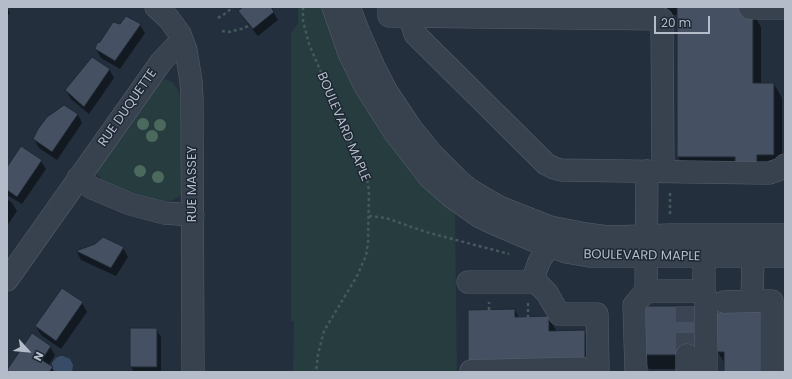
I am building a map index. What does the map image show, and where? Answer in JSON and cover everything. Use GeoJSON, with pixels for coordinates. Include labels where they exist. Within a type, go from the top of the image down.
{"type":"FeatureCollection","features":[{"type":"Feature","properties":{"kind":"street","name":"RUE MASSEY"},"geometry":{"type":"LineString","coordinates":[[156,7],[176,26],[183,42],[188,61],[192,99],[193,372]]}},
{"type":"Feature","properties":{"kind":"street","name":"BOULEVARD MAPLE"},"geometry":{"type":"LineString","coordinates":[[333,7],[349,52],[373,100],[403,145],[429,177],[453,198],[480,217],[515,233],[552,237],[586,234],[608,237],[704,257],[785,256]]}},
{"type":"Feature","properties":{"kind":"street","name":"BOULEVARD MAPLE"},"geometry":{"type":"LineString","coordinates":[[349,7],[366,51],[387,92],[411,128],[435,158],[457,179],[484,199],[514,214],[552,237]]}},
{"type":"Feature","properties":{"kind":"street"},"geometry":{"type":"LineString","coordinates":[[389,7],[389,16],[411,16],[437,12],[662,19],[655,171],[646,246],[653,296]]}},
{"type":"Feature","properties":{"kind":"street"},"geometry":{"type":"LineString","coordinates":[[750,8],[784,10]]}},
{"type":"Feature","properties":{"kind":"street"},"geometry":{"type":"LineString","coordinates":[[411,16],[415,34],[546,164],[554,168],[561,170],[769,173],[778,170],[785,165]]}},
{"type":"Feature","properties":{"kind":"street","name":"RUE DUQUETTE"},"geometry":{"type":"LineString","coordinates":[[7,280],[161,62],[176,46],[183,42]]}},
{"type":"Feature","properties":{"kind":"street"},"geometry":{"type":"LineString","coordinates":[[78,178],[92,188],[130,204],[164,213],[193,215]]}},
{"type":"Feature","properties":{"kind":"street","name":"BOULEVARD MAPLE"},"geometry":{"type":"LineString","coordinates":[[646,246],[785,235]]}},
{"type":"Feature","properties":{"kind":"street"},"geometry":{"type":"LineString","coordinates":[[471,371],[598,368],[591,340],[597,314],[560,314],[547,293],[536,282],[535,273],[552,237]]}},
{"type":"Feature","properties":{"kind":"street"},"geometry":{"type":"LineString","coordinates":[[693,296],[704,257]]}},
{"type":"Feature","properties":{"kind":"street"},"geometry":{"type":"LineString","coordinates":[[752,301],[753,257]]}},
{"type":"Feature","properties":{"kind":"street"},"geometry":{"type":"LineString","coordinates":[[468,282],[536,282]]}},
{"type":"Feature","properties":{"kind":"street"},"geometry":{"type":"LineString","coordinates":[[636,372],[634,305],[653,296],[706,297],[706,372]]}},
{"type":"Feature","properties":{"kind":"street"},"geometry":{"type":"LineString","coordinates":[[724,302],[772,301],[779,342],[772,372]]}},
{"type":"Feature","properties":{"kind":"path"},"geometry":{"type":"LineString","coordinates":[[218,18],[233,7]]}},
{"type":"Feature","properties":{"kind":"path","name":"BOULEVARD MAPLE"},"geometry":{"type":"LineString","coordinates":[[303,7],[305,32],[314,58],[366,174],[369,191],[368,243],[366,256],[357,276],[324,331],[318,354],[316,372]]}},
{"type":"Feature","properties":{"kind":"path"},"geometry":{"type":"LineString","coordinates":[[222,31],[229,32],[245,28],[250,24]]}},
{"type":"Feature","properties":{"kind":"path"},"geometry":{"type":"LineString","coordinates":[[369,216],[386,218],[426,232],[516,256]]}},
{"type":"Feature","properties":{"kind":"green space"},"geometry":{"type":"Polygon","coordinates":[[[298,7],[324,7],[442,202],[455,214],[457,372],[293,372],[294,321],[291,321],[291,33],[298,23],[298,7]]]}},
{"type":"Feature","properties":{"kind":"green space"},"geometry":{"type":"Polygon","coordinates":[[[166,79],[173,83],[178,90],[182,104],[182,191],[180,196],[173,200],[163,202],[113,186],[102,180],[97,174],[98,167],[158,84],[166,79]]]}},
{"type":"Feature","properties":{"kind":"water"},"geometry":{"type":"Polygon","coordinates":[[[60,356],[70,359],[73,365],[72,372],[53,372],[52,363],[60,356]]]}},
{"type":"Feature","properties":{"kind":"building"},"geometry":{"type":"Polygon","coordinates":[[[243,7],[271,7],[274,12],[253,29],[238,11],[243,7]]]}},
{"type":"Feature","properties":{"kind":"building"},"geometry":{"type":"Polygon","coordinates":[[[677,7],[745,7],[753,12],[753,83],[774,83],[774,155],[757,155],[757,165],[735,165],[735,157],[677,157],[677,7]]]}},
{"type":"Feature","properties":{"kind":"building"},"geometry":{"type":"Polygon","coordinates":[[[126,16],[141,24],[115,61],[95,49],[97,43],[100,42],[113,22],[120,24],[126,16]]]}},
{"type":"Feature","properties":{"kind":"building"},"geometry":{"type":"Polygon","coordinates":[[[92,57],[110,69],[84,107],[65,90],[92,57]]]}},
{"type":"Feature","properties":{"kind":"building"},"geometry":{"type":"Polygon","coordinates":[[[64,105],[78,114],[52,152],[33,139],[47,117],[64,105]]]}},
{"type":"Feature","properties":{"kind":"building"},"geometry":{"type":"Polygon","coordinates":[[[21,146],[42,160],[17,197],[7,190],[7,167],[21,146]]]}},
{"type":"Feature","properties":{"kind":"building"},"geometry":{"type":"Polygon","coordinates":[[[103,237],[124,247],[111,268],[76,251],[95,244],[103,237]]]}},
{"type":"Feature","properties":{"kind":"building"},"geometry":{"type":"Polygon","coordinates":[[[62,288],[83,302],[56,341],[35,326],[62,288]]]}},
{"type":"Feature","properties":{"kind":"building"},"geometry":{"type":"Polygon","coordinates":[[[639,306],[695,306],[695,355],[640,355],[639,306]]]}},
{"type":"Feature","properties":{"kind":"building"},"geometry":{"type":"Polygon","coordinates":[[[515,309],[515,317],[549,316],[549,331],[585,330],[585,361],[468,362],[468,310],[515,309]]]}},
{"type":"Feature","properties":{"kind":"building"},"geometry":{"type":"Polygon","coordinates":[[[761,311],[761,372],[724,372],[724,352],[717,352],[716,312],[761,311]]]}},
{"type":"Feature","properties":{"kind":"building"},"geometry":{"type":"Polygon","coordinates":[[[130,328],[157,328],[157,367],[130,367],[130,328]]]}},
{"type":"Feature","properties":{"kind":"building"},"geometry":{"type":"Polygon","coordinates":[[[32,333],[51,346],[42,360],[53,367],[49,372],[10,372],[7,370],[32,333]]]}},
{"type":"Feature","properties":{"kind":"tunnel"},"geometry":{"type":"LineString","coordinates":[[687,306],[687,355]]}}]}
